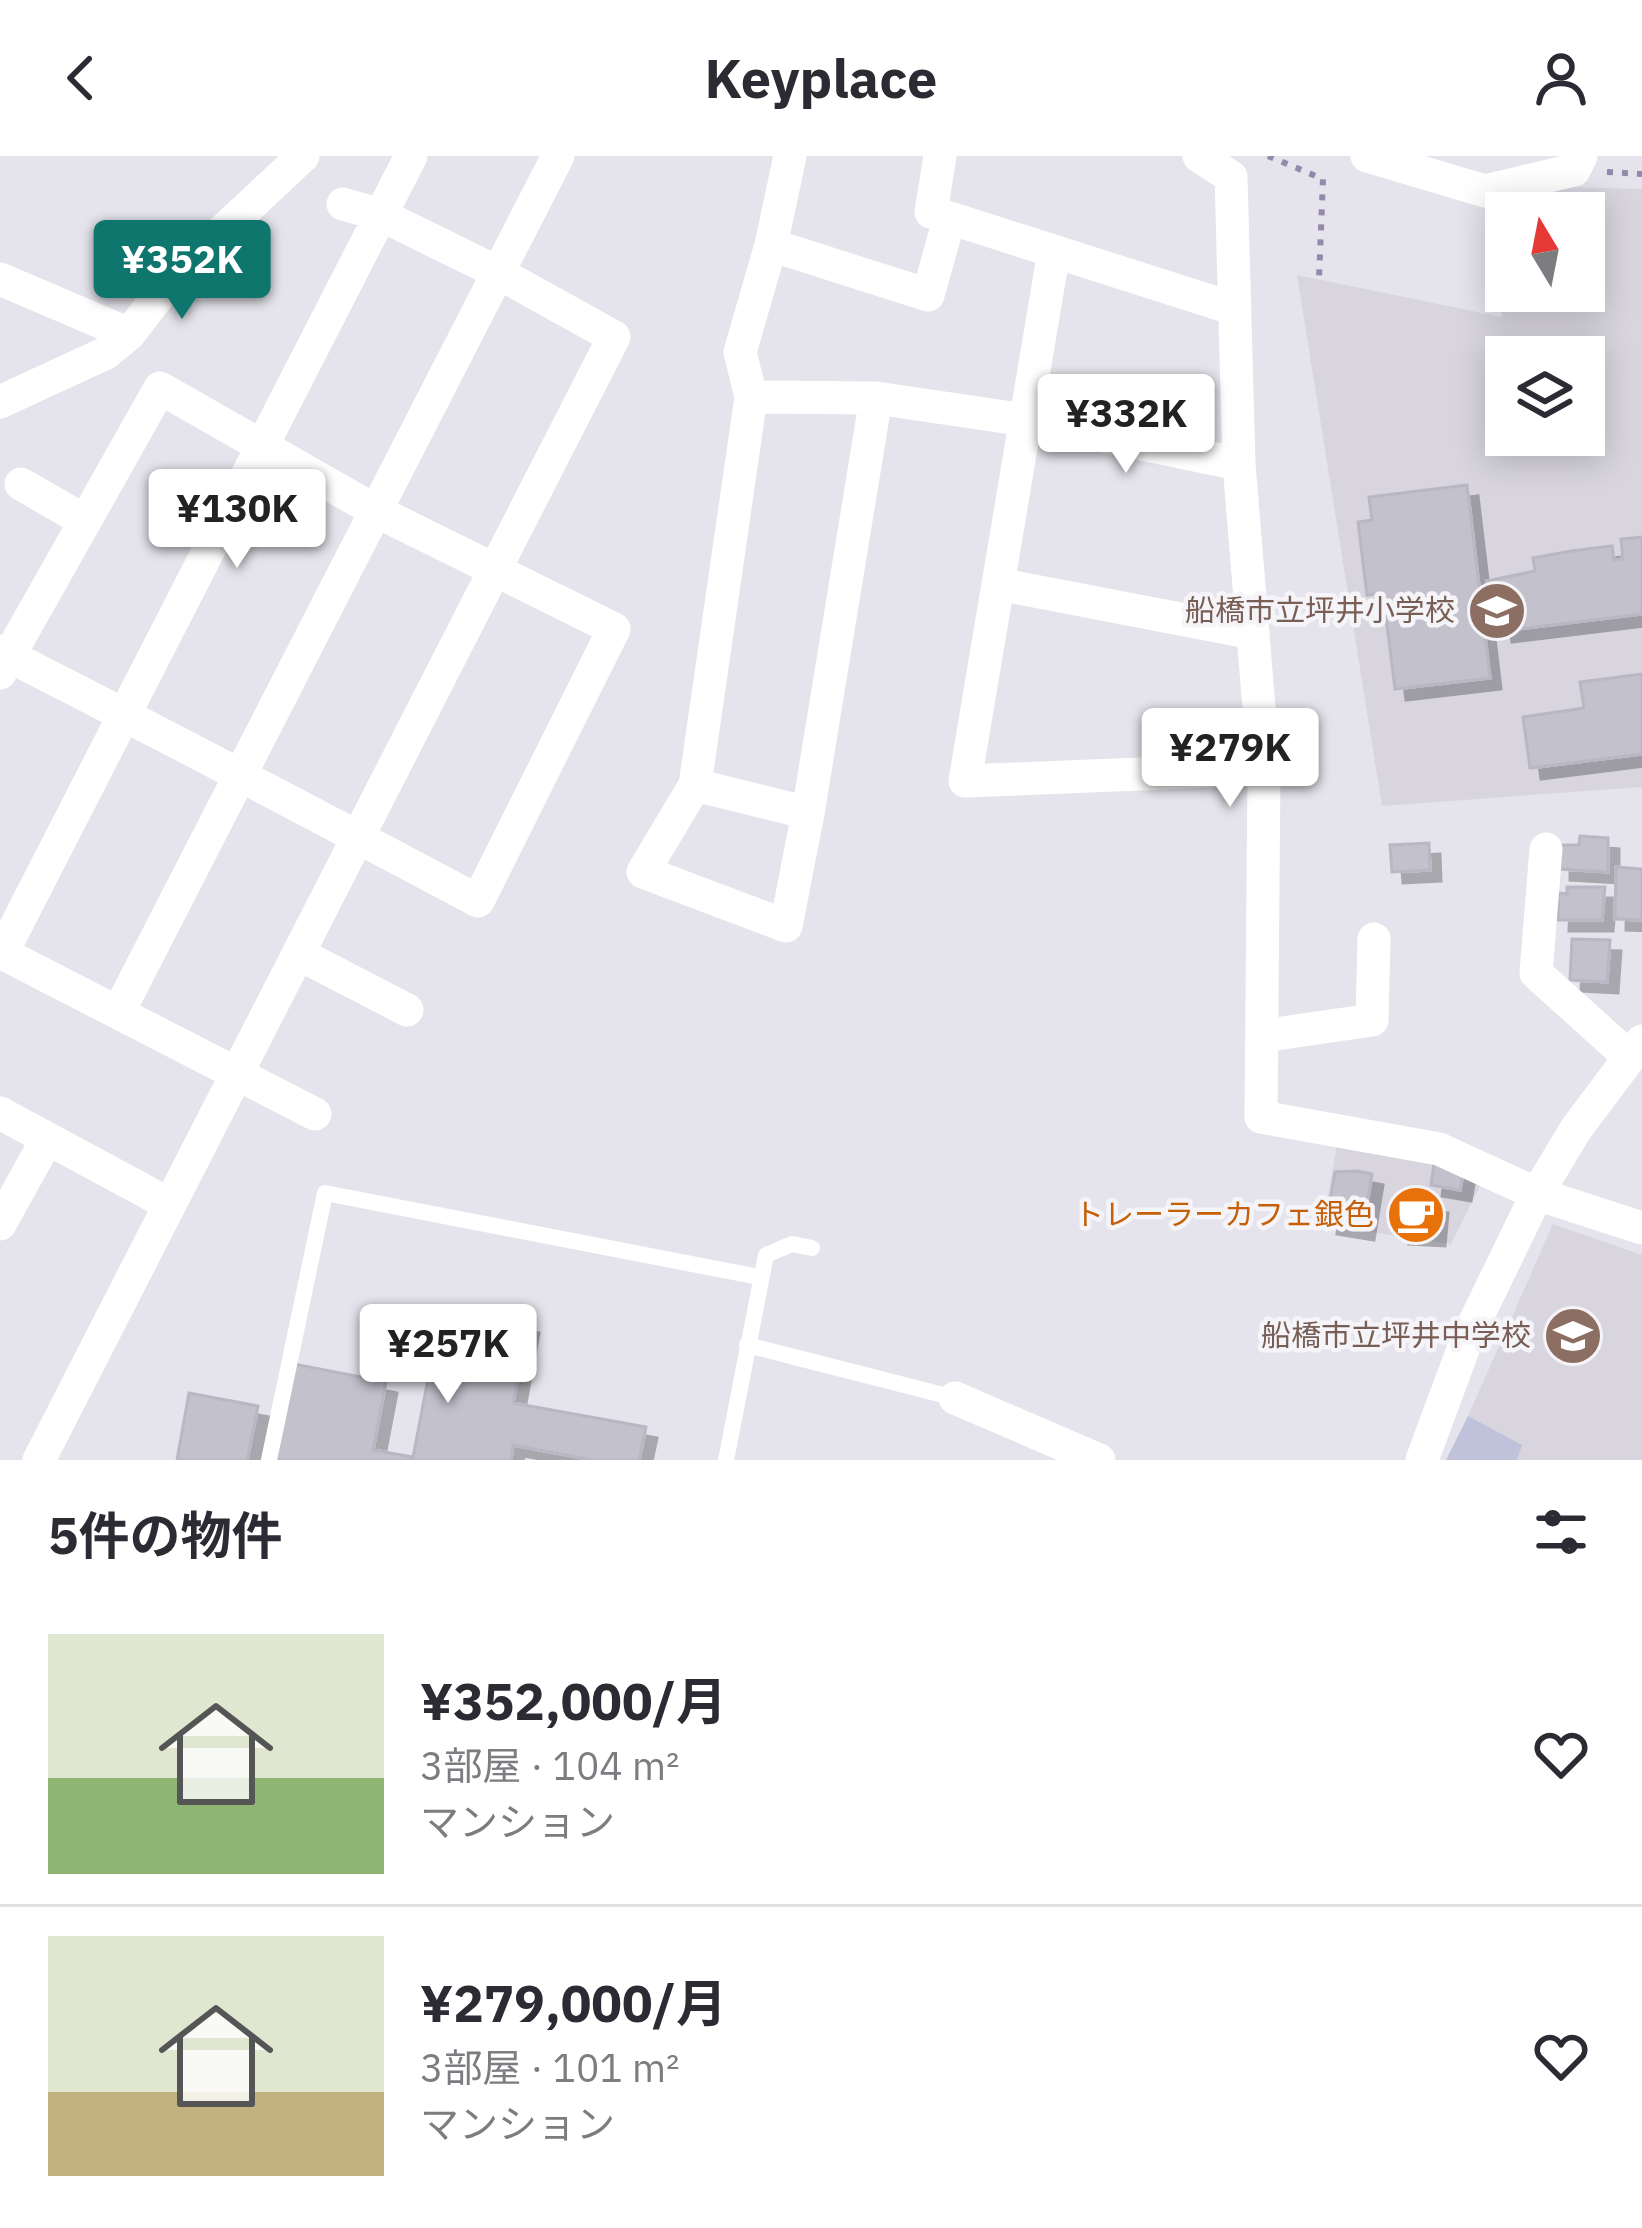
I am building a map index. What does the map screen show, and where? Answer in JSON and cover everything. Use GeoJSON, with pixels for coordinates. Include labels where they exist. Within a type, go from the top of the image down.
{"type":"FeatureCollection","features":[{"type":"Feature","properties":{"kind":"street"},"geometry":{"type":"LineString","coordinates":[[262,197],[276,156]]}},
{"type":"Feature","properties":{"kind":"street"},"geometry":{"type":"LineString","coordinates":[[0,402],[106,353],[129,334],[173,277],[303,156]]}},
{"type":"Feature","properties":{"kind":"street"},"geometry":{"type":"LineString","coordinates":[[314,1114],[1,953],[411,156]]}},
{"type":"Feature","properties":{"kind":"street"},"geometry":{"type":"LineString","coordinates":[[119,1012],[558,156]]}},
{"type":"Feature","properties":{"kind":"street"},"geometry":{"type":"LineString","coordinates":[[790,156],[740,352],[751,397],[695,785],[643,872],[786,926],[877,398]]}},
{"type":"Feature","properties":{"kind":"street"},"geometry":{"type":"LineString","coordinates":[[940,156],[931,212],[1235,310]]}},
{"type":"Feature","properties":{"kind":"street"},"geometry":{"type":"LineString","coordinates":[[1199,156],[1231,177],[1239,464],[1264,769],[1261,1117],[1439,1148],[1537,1194],[1642,1228]]}},
{"type":"Feature","properties":{"kind":"street"},"geometry":{"type":"LineString","coordinates":[[1366,156],[1485,191],[1574,170],[1581,156]]}},
{"type":"Feature","properties":{"kind":"street"},"geometry":{"type":"LineString","coordinates":[[39,1460],[614,338],[499,273],[381,215],[343,204]]}},
{"type":"Feature","properties":{"kind":"street"},"geometry":{"type":"LineString","coordinates":[[771,245],[928,296],[949,220]]}},
{"type":"Feature","properties":{"kind":"street"},"geometry":{"type":"LineString","coordinates":[[1054,251],[965,782],[1264,769]]}},
{"type":"Feature","properties":{"kind":"street"},"geometry":{"type":"LineString","coordinates":[[0,279],[129,334]]}},
{"type":"Feature","properties":{"kind":"street"},"geometry":{"type":"LineString","coordinates":[[160,388],[261,449],[614,629],[478,902],[242,773],[3,660],[160,388]]}},
{"type":"Feature","properties":{"kind":"street"},"geometry":{"type":"LineString","coordinates":[[751,397],[877,398],[1026,420],[1239,464]]}},
{"type":"Feature","properties":{"kind":"street"},"geometry":{"type":"LineString","coordinates":[[21,484],[85,521]]}},
{"type":"Feature","properties":{"kind":"street"},"geometry":{"type":"LineString","coordinates":[[998,584],[1253,633]]}},
{"type":"Feature","properties":{"kind":"street"},"geometry":{"type":"LineString","coordinates":[[695,785],[808,813]]}},
{"type":"Feature","properties":{"kind":"street"},"geometry":{"type":"LineString","coordinates":[[1422,1460],[1468,1336],[1537,1194],[1635,1049],[1536,973],[1546,849]]}},
{"type":"Feature","properties":{"kind":"street"},"geometry":{"type":"LineString","coordinates":[[1262,1036],[1372,1020],[1374,939]]}},
{"type":"Feature","properties":{"kind":"street"},"geometry":{"type":"LineString","coordinates":[[299,954],[407,1010]]}},
{"type":"Feature","properties":{"kind":"street"},"geometry":{"type":"LineString","coordinates":[[0,1113],[167,1203]]}},
{"type":"Feature","properties":{"kind":"street"},"geometry":{"type":"LineString","coordinates":[[0,1224],[47,1139]]}},
{"type":"Feature","properties":{"kind":"street"},"geometry":{"type":"LineString","coordinates":[[955,1398],[1099,1460]]}},
{"type":"Feature","properties":{"kind":"lane"},"geometry":{"type":"LineString","coordinates":[[269,1460],[325,1193],[759,1276]]}},
{"type":"Feature","properties":{"kind":"lane"},"geometry":{"type":"LineString","coordinates":[[726,1460],[766,1255],[779,1247],[812,1248]]}},
{"type":"Feature","properties":{"kind":"lane"},"geometry":{"type":"LineString","coordinates":[[747,1345],[955,1398]]}},
{"type":"Feature","properties":{"kind":"path"},"geometry":{"type":"LineString","coordinates":[[1268,156],[1323,179],[1319,279]]}},
{"type":"Feature","properties":{"kind":"shaded area","name":"船橋市立坪井小学校"},"geometry":{"type":"Polygon","coordinates":[[[1565,187],[1642,189],[1642,787],[1382,806],[1297,275],[1502,317],[1502,312],[1605,312],[1605,192],[1545,192],[1565,187]]]}},
{"type":"Feature","properties":{"kind":"shaded area"},"geometry":{"type":"Polygon","coordinates":[[[1337,1145],[1457,1163],[1485,1176],[1451,1244],[1323,1225],[1337,1145]]]}},
{"type":"Feature","properties":{"kind":"shaded area","name":"船橋市立坪井中学校"},"geometry":{"type":"Polygon","coordinates":[[[1553,1224],[1642,1255],[1642,1460],[1517,1460],[1521,1445],[1468,1416],[1553,1224]]]}},
{"type":"Feature","properties":{"kind":"shaded area"},"geometry":{"type":"Polygon","coordinates":[[[1468,1416],[1522,1445],[1517,1460],[1446,1460],[1468,1416]]]}},
{"type":"Feature","properties":{"kind":"building"},"geometry":{"type":"Polygon","coordinates":[[[1467,485],[1490,678],[1395,689],[1383,593],[1367,595],[1358,522],[1372,520],[1369,497],[1467,485]]]}},
{"type":"Feature","properties":{"kind":"building"},"geometry":{"type":"Polygon","coordinates":[[[1642,537],[1642,614],[1501,631],[1496,596],[1489,597],[1487,581],[1535,571],[1533,558],[1571,551],[1612,546],[1614,560],[1623,559],[1621,539],[1642,537]]]}},
{"type":"Feature","properties":{"kind":"building"},"geometry":{"type":"Polygon","coordinates":[[[1642,674],[1642,754],[1530,768],[1523,717],[1584,708],[1580,682],[1642,674]]]}},
{"type":"Feature","properties":{"kind":"building"},"geometry":{"type":"Polygon","coordinates":[[[1580,836],[1608,838],[1608,872],[1559,869],[1559,845],[1579,845],[1580,836]]]}},
{"type":"Feature","properties":{"kind":"building"},"geometry":{"type":"Polygon","coordinates":[[[1429,843],[1430,870],[1392,872],[1390,845],[1429,843]]]}},
{"type":"Feature","properties":{"kind":"building"},"geometry":{"type":"Polygon","coordinates":[[[1616,867],[1642,869],[1642,920],[1615,919],[1616,867]]]}},
{"type":"Feature","properties":{"kind":"building"},"geometry":{"type":"Polygon","coordinates":[[[1567,887],[1605,887],[1602,920],[1558,920],[1559,893],[1567,894],[1567,887]]]}},
{"type":"Feature","properties":{"kind":"building"},"geometry":{"type":"Polygon","coordinates":[[[1572,939],[1610,940],[1607,982],[1570,980],[1572,939]]]}},
{"type":"Feature","properties":{"kind":"building"},"geometry":{"type":"Polygon","coordinates":[[[1434,1164],[1464,1168],[1460,1190],[1431,1185],[1434,1164]]]}},
{"type":"Feature","properties":{"kind":"building"},"geometry":{"type":"Polygon","coordinates":[[[1335,1172],[1372,1174],[1363,1229],[1326,1223],[1335,1172]]]}},
{"type":"Feature","properties":{"kind":"building"},"geometry":{"type":"Polygon","coordinates":[[[1404,1198],[1437,1202],[1434,1235],[1398,1233],[1398,1224],[1392,1223],[1394,1204],[1403,1205],[1404,1198]]]}},
{"type":"Feature","properties":{"kind":"building"},"geometry":{"type":"Polygon","coordinates":[[[442,1306],[528,1322],[513,1403],[646,1427],[639,1460],[593,1460],[513,1445],[511,1460],[276,1460],[294,1364],[386,1382],[373,1450],[413,1457],[442,1306]]]}},
{"type":"Feature","properties":{"kind":"building"},"geometry":{"type":"Polygon","coordinates":[[[189,1393],[258,1406],[247,1460],[177,1460],[189,1393]]]}},
{"type":"Feature","properties":{"kind":"place","name":"船橋市立坪井小学校"},"geometry":{"type":"Point","coordinates":[1497,611]}},
{"type":"Feature","properties":{"kind":"place","name":"トレーラーカフェ銀色"},"geometry":{"type":"Point","coordinates":[1416,1215]}},
{"type":"Feature","properties":{"kind":"place","name":"船橋市立坪井中学校"},"geometry":{"type":"Point","coordinates":[1573,1336]}}]}
